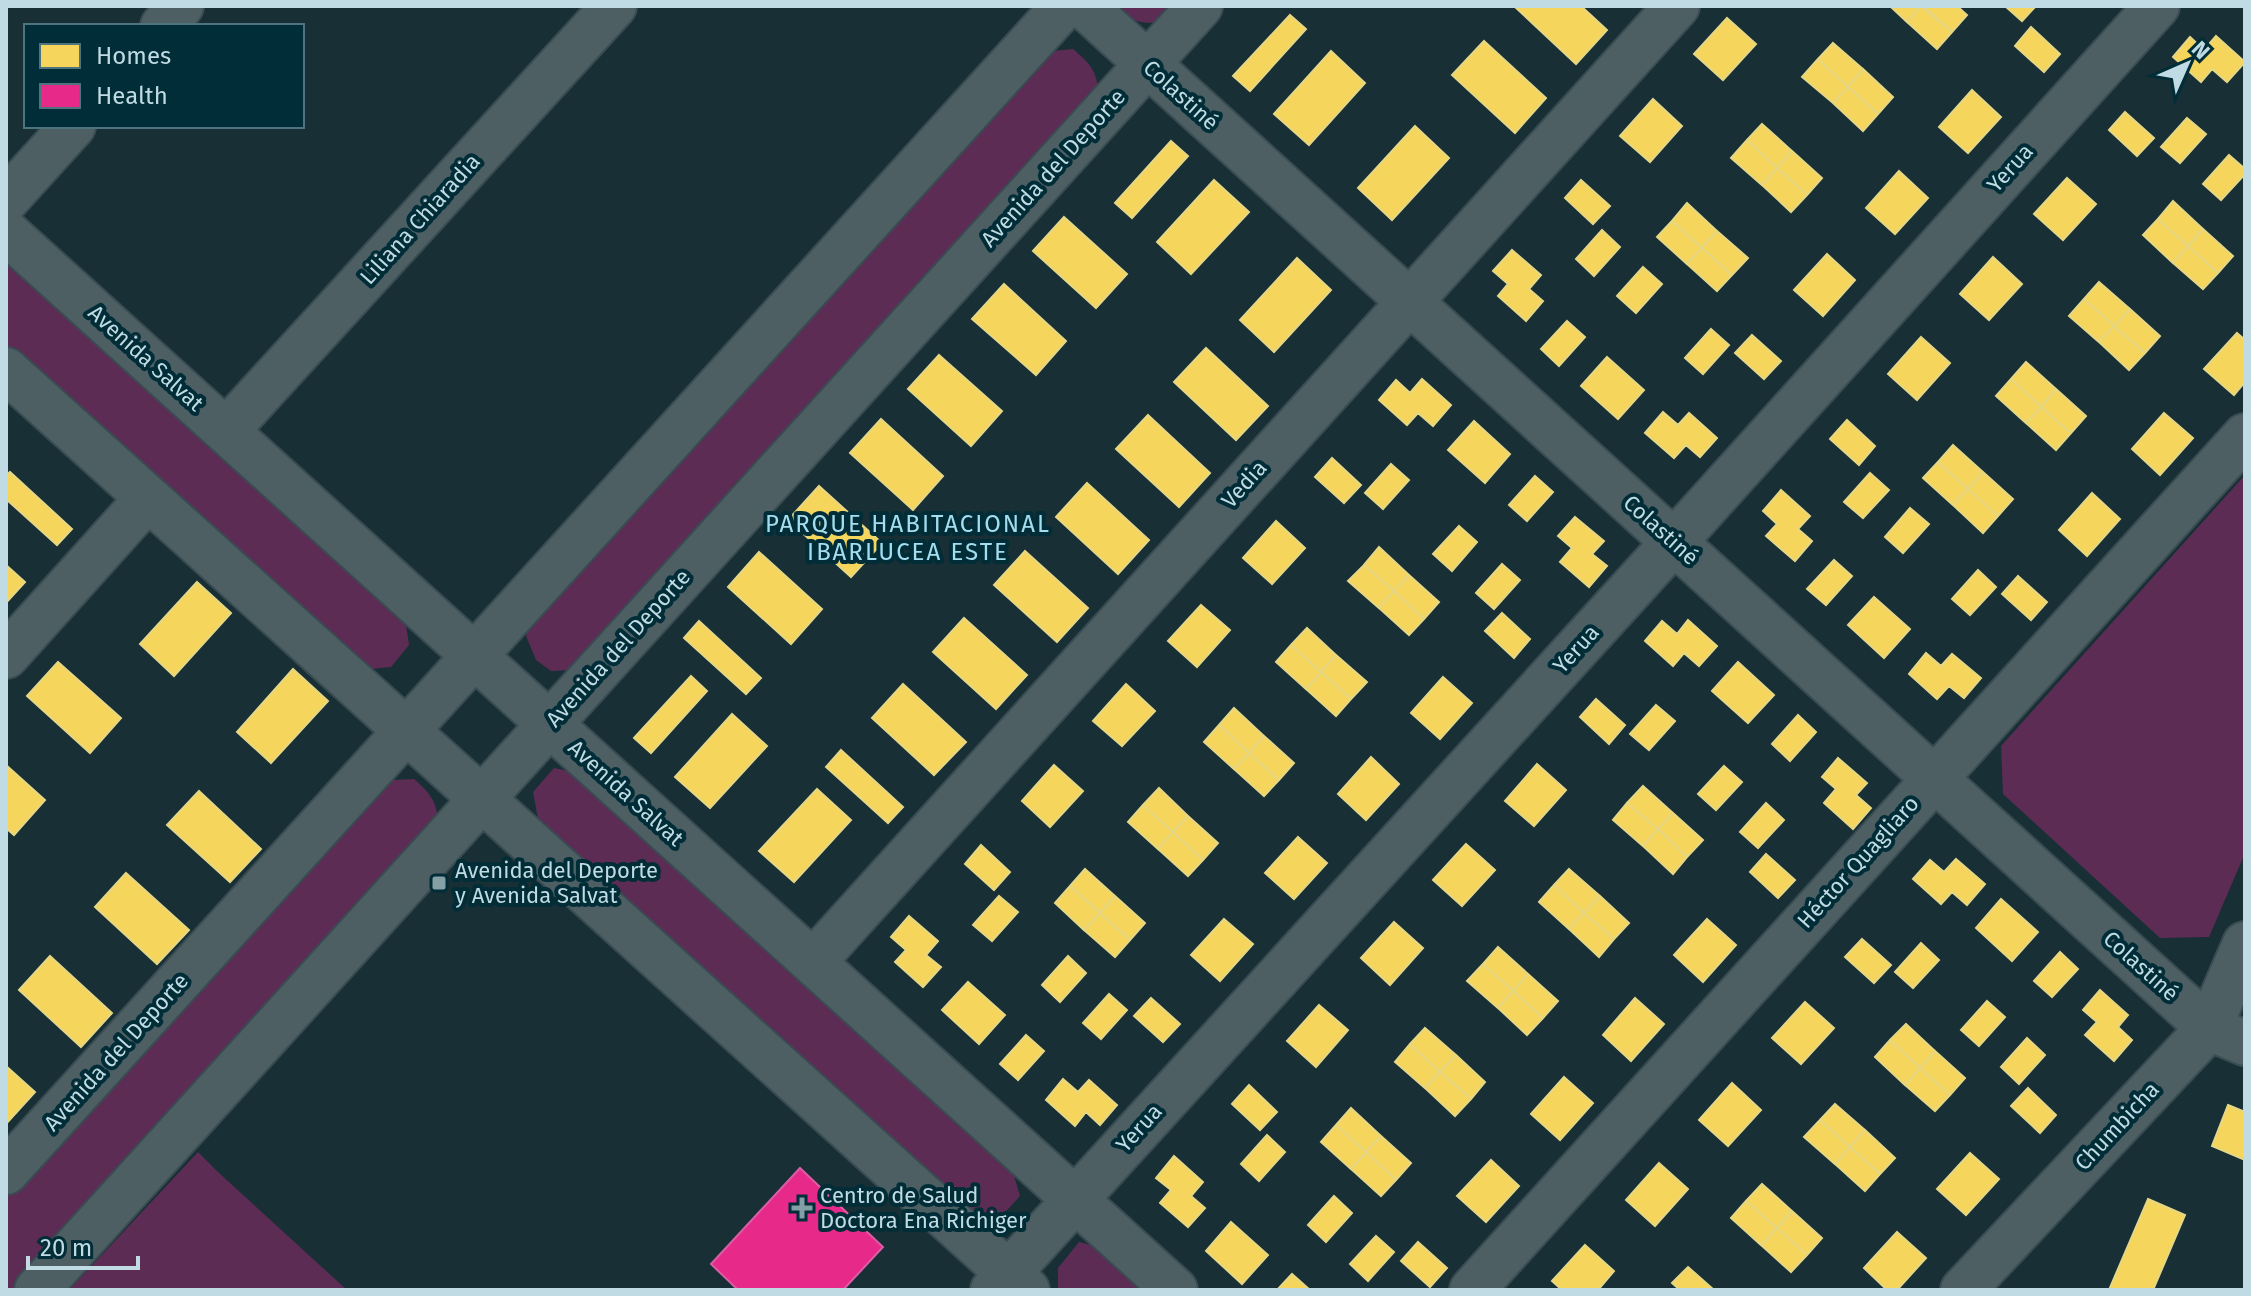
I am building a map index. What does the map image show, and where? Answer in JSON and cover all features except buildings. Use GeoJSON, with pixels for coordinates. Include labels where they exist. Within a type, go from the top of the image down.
{"type":"FeatureCollection","features":[{"type":"Feature","properties":{"kind":"street"},"geometry":{"type":"LineString","coordinates":[[165,24],[181,6]]}},
{"type":"Feature","properties":{"kind":"street","name":"Liliana Chiaradia"},"geometry":{"type":"LineString","coordinates":[[226,431],[614,6]]}},
{"type":"Feature","properties":{"kind":"street","name":"Avenida del Deporte"},"geometry":{"type":"LineString","coordinates":[[6,1172],[1064,6]]}},
{"type":"Feature","properties":{"kind":"street","name":"Colastiné"},"geometry":{"type":"LineString","coordinates":[[1084,6],[1934,778],[2227,1036]]}},
{"type":"Feature","properties":{"kind":"street","name":"Avenida del Deporte"},"geometry":{"type":"LineString","coordinates":[[37,1290],[1200,6]]}},
{"type":"Feature","properties":{"kind":"street","name":"Vedia"},"geometry":{"type":"LineString","coordinates":[[813,962],[1677,6]]}},
{"type":"Feature","properties":{"kind":"street","name":"Yerua"},"geometry":{"type":"LineString","coordinates":[[1009,1284],[1074,1199],[1674,542],[2157,6]]}},
{"type":"Feature","properties":{"kind":"street"},"geometry":{"type":"LineString","coordinates":[[6,200],[71,128]]}},
{"type":"Feature","properties":{"kind":"street","name":"Avenida Salvat"},"geometry":{"type":"LineString","coordinates":[[6,232],[1175,1290]]}},
{"type":"Feature","properties":{"kind":"street"},"geometry":{"type":"LineString","coordinates":[[6,370],[482,798],[1009,1284]]}},
{"type":"Feature","properties":{"kind":"street","name":"Héctor Quagliaro"},"geometry":{"type":"LineString","coordinates":[[1472,1290],[2245,436]]}},
{"type":"Feature","properties":{"kind":"street"},"geometry":{"type":"LineString","coordinates":[[6,656],[148,498]]}},
{"type":"Feature","properties":{"kind":"street","name":"Chumbicha"},"geometry":{"type":"LineString","coordinates":[[1963,1290],[2227,1036],[2245,944]]}},
{"type":"Feature","properties":{"kind":"shaded area"},"geometry":{"type":"Polygon","coordinates":[[[1119,6],[1181,6],[1159,21],[1147,23],[1131,18],[1119,6]]]}},
{"type":"Feature","properties":{"kind":"shaded area"},"geometry":{"type":"Polygon","coordinates":[[[1073,49],[1093,71],[1098,99],[572,670],[551,671],[536,660],[526,636],[530,618],[1052,51],[1073,49]]]}},
{"type":"Feature","properties":{"kind":"shaded area"},"geometry":{"type":"Polygon","coordinates":[[[6,252],[405,618],[409,645],[391,667],[370,669],[6,345],[6,252]]]}},
{"type":"Feature","properties":{"kind":"shaded area"},"geometry":{"type":"Polygon","coordinates":[[[2245,475],[2245,853],[2209,937],[2160,938],[2003,794],[2001,746],[2245,475]]]}},
{"type":"Feature","properties":{"kind":"shaded area"},"geometry":{"type":"Polygon","coordinates":[[[554,768],[579,773],[1010,1162],[1020,1196],[999,1219],[972,1220],[538,819],[533,792],[554,768]]]}},
{"type":"Feature","properties":{"kind":"shaded area"},"geometry":{"type":"Polygon","coordinates":[[[414,779],[433,801],[438,829],[22,1290],[6,1290],[6,1197],[371,793],[392,780],[414,779]]]}},
{"type":"Feature","properties":{"kind":"shaded area"},"geometry":{"type":"Polygon","coordinates":[[[198,1152],[218,1172],[347,1290],[69,1290],[198,1152]]]}},
{"type":"Feature","properties":{"kind":"shaded area"},"geometry":{"type":"Polygon","coordinates":[[[1079,1242],[1107,1249],[1152,1290],[1058,1290],[1058,1268],[1079,1242]]]}},
{"type":"Feature","properties":{"kind":"place","name":"Avenida del Deporte y Avenida Salvat"},"geometry":{"type":"Point","coordinates":[439,883]}},
{"type":"Feature","properties":{"kind":"place","name":"Centro de Salud Doctora Ena Richiger"},"geometry":{"type":"Point","coordinates":[802,1208]}},
{"type":"Feature","properties":{"kind":"district","name":"PARQUE HABITACIONAL IBARLUCEA ESTE"},"geometry":{"type":"Point","coordinates":[908,538]}}]}
